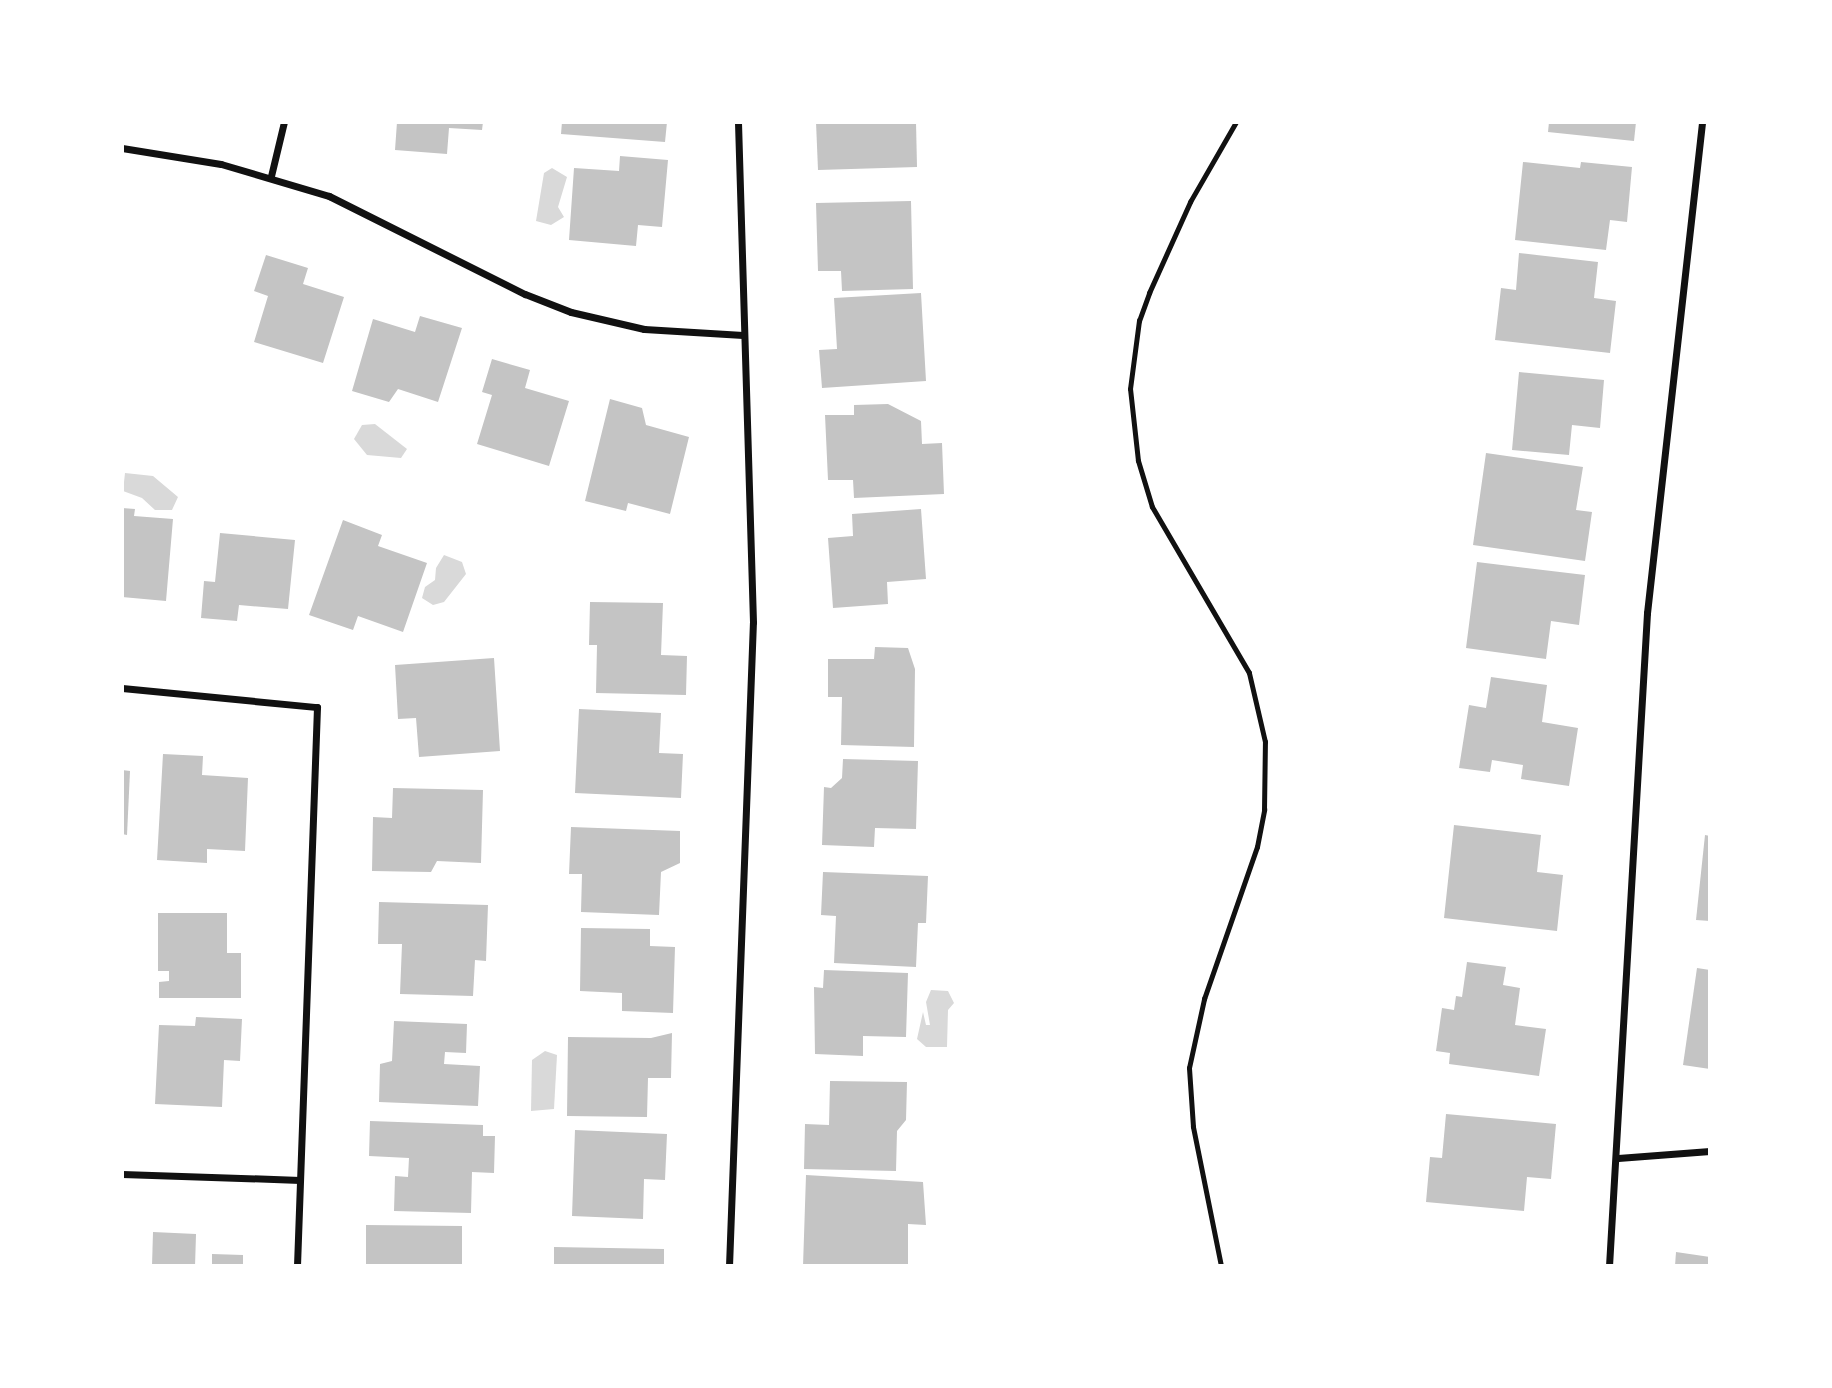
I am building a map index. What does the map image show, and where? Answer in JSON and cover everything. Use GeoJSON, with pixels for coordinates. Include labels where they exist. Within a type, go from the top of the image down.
{"type":"FeatureCollection","features":[{"type":"Feature","properties":{"kind":"street"},"geometry":{"type":"LineString","coordinates":[[271,176],[284,122]]}},
{"type":"Feature","properties":{"kind":"street"},"geometry":{"type":"LineString","coordinates":[[729,1265],[753,622],[738,122]]}},
{"type":"Feature","properties":{"kind":"street"},"geometry":{"type":"LineString","coordinates":[[1609,1265],[1618,1158],[1647,613],[1702,122]]}},
{"type":"Feature","properties":{"kind":"street"},"geometry":{"type":"LineString","coordinates":[[122,148],[271,176],[358,209],[525,294],[571,312],[644,329],[743,335]]}},
{"type":"Feature","properties":{"kind":"street"},"geometry":{"type":"LineString","coordinates":[[122,688],[317,707],[297,1265]]}},
{"type":"Feature","properties":{"kind":"street"},"geometry":{"type":"LineString","coordinates":[[1618,1158],[1710,1151]]}},
{"type":"Feature","properties":{"kind":"street"},"geometry":{"type":"LineString","coordinates":[[122,1174],[300,1180]]}},
{"type":"Feature","properties":{"kind":"path"},"geometry":{"type":"LineString","coordinates":[[1221,1265],[1193,1127],[1189,1068],[1204,999],[1257,847],[1266,777],[1264,733],[1249,673],[1152,507],[1138,461],[1130,389],[1139,321],[1150,293],[1190,202],[1237,122]]}},
{"type":"Feature","properties":{"kind":"shaded area"},"geometry":{"type":"Polygon","coordinates":[[[552,168],[567,177],[558,207],[564,217],[551,225],[536,221],[544,173],[552,168]]]}},
{"type":"Feature","properties":{"kind":"shaded area"},"geometry":{"type":"Polygon","coordinates":[[[375,424],[407,449],[401,458],[367,455],[354,439],[362,425],[375,424]]]}},
{"type":"Feature","properties":{"kind":"shaded area"},"geometry":{"type":"Polygon","coordinates":[[[125,473],[153,476],[178,497],[172,510],[155,510],[142,498],[123,491],[125,473]]]}},
{"type":"Feature","properties":{"kind":"shaded area"},"geometry":{"type":"Polygon","coordinates":[[[444,555],[462,562],[466,574],[444,602],[433,605],[422,598],[425,587],[435,580],[436,568],[444,555]]]}},
{"type":"Feature","properties":{"kind":"shaded area"},"geometry":{"type":"Polygon","coordinates":[[[931,990],[948,991],[954,1003],[948,1010],[947,1047],[926,1047],[917,1039],[923,1012],[926,1025],[930,1025],[926,1002],[931,990]]]}},
{"type":"Feature","properties":{"kind":"shaded area"},"geometry":{"type":"Polygon","coordinates":[[[545,1051],[557,1055],[554,1109],[531,1111],[532,1060],[545,1051]]]}},
{"type":"Feature","properties":{"kind":"building"},"geometry":{"type":"Polygon","coordinates":[[[397,122],[483,122],[482,130],[449,128],[447,154],[395,150],[397,122]]]}},
{"type":"Feature","properties":{"kind":"building"},"geometry":{"type":"Polygon","coordinates":[[[562,122],[667,122],[665,142],[561,134],[562,122]]]}},
{"type":"Feature","properties":{"kind":"building"},"geometry":{"type":"Polygon","coordinates":[[[816,122],[916,122],[917,167],[818,170],[816,122]]]}},
{"type":"Feature","properties":{"kind":"building"},"geometry":{"type":"Polygon","coordinates":[[[1549,122],[1636,122],[1634,141],[1548,132],[1549,122]]]}},
{"type":"Feature","properties":{"kind":"building"},"geometry":{"type":"Polygon","coordinates":[[[620,156],[668,160],[662,227],[638,225],[636,246],[569,240],[574,168],[619,171],[620,156]]]}},
{"type":"Feature","properties":{"kind":"building"},"geometry":{"type":"Polygon","coordinates":[[[1523,162],[1580,168],[1581,162],[1632,167],[1627,222],[1610,220],[1606,250],[1515,240],[1523,162]]]}},
{"type":"Feature","properties":{"kind":"building"},"geometry":{"type":"Polygon","coordinates":[[[911,201],[913,289],[842,291],[841,271],[818,271],[816,203],[911,201]]]}},
{"type":"Feature","properties":{"kind":"building"},"geometry":{"type":"Polygon","coordinates":[[[1519,253],[1598,262],[1594,298],[1616,301],[1610,353],[1495,340],[1501,288],[1516,290],[1519,253]]]}},
{"type":"Feature","properties":{"kind":"building"},"geometry":{"type":"Polygon","coordinates":[[[266,255],[308,268],[303,284],[344,297],[323,363],[254,342],[268,296],[254,291],[266,255]]]}},
{"type":"Feature","properties":{"kind":"building"},"geometry":{"type":"Polygon","coordinates":[[[921,293],[926,381],[822,388],[819,350],[837,349],[834,298],[921,293]]]}},
{"type":"Feature","properties":{"kind":"building"},"geometry":{"type":"Polygon","coordinates":[[[420,316],[462,328],[438,402],[398,389],[389,402],[352,391],[373,319],[415,332],[420,316]]]}},
{"type":"Feature","properties":{"kind":"building"},"geometry":{"type":"Polygon","coordinates":[[[492,359],[530,370],[525,388],[569,401],[549,466],[477,444],[492,395],[482,392],[492,359]]]}},
{"type":"Feature","properties":{"kind":"building"},"geometry":{"type":"Polygon","coordinates":[[[1519,372],[1604,380],[1600,428],[1572,425],[1569,455],[1512,450],[1519,372]]]}},
{"type":"Feature","properties":{"kind":"building"},"geometry":{"type":"Polygon","coordinates":[[[610,399],[642,408],[646,425],[689,437],[670,514],[628,503],[626,511],[585,501],[610,399]]]}},
{"type":"Feature","properties":{"kind":"building"},"geometry":{"type":"Polygon","coordinates":[[[888,404],[921,421],[922,444],[942,443],[944,494],[854,498],[853,480],[828,480],[825,415],[854,415],[854,405],[888,404]]]}},
{"type":"Feature","properties":{"kind":"building"},"geometry":{"type":"Polygon","coordinates":[[[1486,453],[1583,467],[1576,510],[1592,512],[1585,561],[1473,545],[1486,453]]]}},
{"type":"Feature","properties":{"kind":"building"},"geometry":{"type":"Polygon","coordinates":[[[122,508],[135,509],[134,516],[173,519],[166,601],[122,597],[122,508]]]}},
{"type":"Feature","properties":{"kind":"building"},"geometry":{"type":"Polygon","coordinates":[[[921,509],[926,579],[887,582],[888,604],[833,608],[828,538],[853,536],[852,514],[921,509]]]}},
{"type":"Feature","properties":{"kind":"building"},"geometry":{"type":"Polygon","coordinates":[[[343,520],[382,535],[378,546],[427,563],[403,632],[358,616],[353,630],[309,615],[343,520]]]}},
{"type":"Feature","properties":{"kind":"building"},"geometry":{"type":"Polygon","coordinates":[[[220,533],[295,540],[288,609],[239,605],[237,621],[201,618],[204,581],[215,582],[220,533]]]}},
{"type":"Feature","properties":{"kind":"building"},"geometry":{"type":"Polygon","coordinates":[[[1477,562],[1585,575],[1579,625],[1551,621],[1546,659],[1466,648],[1477,562]]]}},
{"type":"Feature","properties":{"kind":"building"},"geometry":{"type":"Polygon","coordinates":[[[590,602],[663,603],[661,655],[687,656],[686,695],[596,693],[597,645],[589,645],[590,602]]]}},
{"type":"Feature","properties":{"kind":"building"},"geometry":{"type":"Polygon","coordinates":[[[875,647],[908,648],[915,669],[914,747],[841,745],[842,697],[828,697],[828,659],[874,659],[875,647]]]}},
{"type":"Feature","properties":{"kind":"building"},"geometry":{"type":"Polygon","coordinates":[[[494,658],[500,751],[419,757],[416,718],[398,719],[395,665],[494,658]]]}},
{"type":"Feature","properties":{"kind":"building"},"geometry":{"type":"Polygon","coordinates":[[[1491,677],[1547,685],[1542,722],[1578,728],[1569,786],[1521,779],[1523,765],[1492,760],[1490,772],[1459,768],[1469,705],[1486,708],[1491,677]]]}},
{"type":"Feature","properties":{"kind":"building"},"geometry":{"type":"Polygon","coordinates":[[[579,709],[661,713],[659,753],[683,754],[681,798],[575,793],[579,709]]]}},
{"type":"Feature","properties":{"kind":"building"},"geometry":{"type":"Polygon","coordinates":[[[163,754],[203,756],[202,775],[248,778],[245,851],[207,849],[207,863],[157,860],[163,754]]]}},
{"type":"Feature","properties":{"kind":"building"},"geometry":{"type":"Polygon","coordinates":[[[843,759],[918,761],[916,829],[875,828],[874,847],[822,845],[824,787],[831,788],[842,778],[843,759]]]}},
{"type":"Feature","properties":{"kind":"building"},"geometry":{"type":"Polygon","coordinates":[[[122,770],[130,771],[127,835],[122,834],[122,770]]]}},
{"type":"Feature","properties":{"kind":"building"},"geometry":{"type":"Polygon","coordinates":[[[393,788],[483,790],[481,863],[437,861],[431,872],[372,871],[373,817],[392,818],[393,788]]]}},
{"type":"Feature","properties":{"kind":"building"},"geometry":{"type":"Polygon","coordinates":[[[1454,825],[1541,835],[1537,872],[1563,875],[1557,931],[1444,918],[1454,825]]]}},
{"type":"Feature","properties":{"kind":"building"},"geometry":{"type":"Polygon","coordinates":[[[571,827],[680,831],[680,863],[661,872],[659,915],[581,912],[582,874],[569,874],[571,827]]]}},
{"type":"Feature","properties":{"kind":"building"},"geometry":{"type":"Polygon","coordinates":[[[1705,835],[1710,836],[1710,921],[1696,920],[1705,835]]]}},
{"type":"Feature","properties":{"kind":"building"},"geometry":{"type":"Polygon","coordinates":[[[823,872],[928,876],[926,923],[918,923],[916,967],[834,963],[836,916],[821,915],[823,872]]]}},
{"type":"Feature","properties":{"kind":"building"},"geometry":{"type":"Polygon","coordinates":[[[379,902],[488,905],[486,961],[475,960],[473,996],[400,994],[402,944],[378,944],[379,902]]]}},
{"type":"Feature","properties":{"kind":"building"},"geometry":{"type":"Polygon","coordinates":[[[158,913],[227,913],[227,953],[241,953],[241,998],[159,998],[159,982],[169,981],[169,971],[158,971],[158,913]]]}},
{"type":"Feature","properties":{"kind":"building"},"geometry":{"type":"Polygon","coordinates":[[[581,928],[650,929],[650,946],[675,947],[673,1013],[622,1011],[622,993],[580,991],[581,928]]]}},
{"type":"Feature","properties":{"kind":"building"},"geometry":{"type":"Polygon","coordinates":[[[1467,962],[1506,967],[1503,985],[1520,988],[1515,1025],[1546,1029],[1539,1076],[1449,1064],[1450,1053],[1436,1051],[1442,1008],[1454,1010],[1456,996],[1462,997],[1467,962]]]}},
{"type":"Feature","properties":{"kind":"building"},"geometry":{"type":"Polygon","coordinates":[[[1697,968],[1710,970],[1710,1069],[1683,1065],[1697,968]]]}},
{"type":"Feature","properties":{"kind":"building"},"geometry":{"type":"Polygon","coordinates":[[[824,970],[908,973],[906,1037],[863,1036],[863,1056],[815,1054],[814,987],[823,988],[824,970]]]}},
{"type":"Feature","properties":{"kind":"building"},"geometry":{"type":"Polygon","coordinates":[[[196,1017],[242,1019],[240,1061],[224,1060],[222,1107],[155,1104],[159,1025],[195,1026],[196,1017]]]}},
{"type":"Feature","properties":{"kind":"building"},"geometry":{"type":"Polygon","coordinates":[[[394,1021],[467,1024],[466,1053],[445,1052],[444,1064],[480,1066],[478,1106],[379,1102],[380,1064],[392,1061],[394,1021]]]}},
{"type":"Feature","properties":{"kind":"building"},"geometry":{"type":"Polygon","coordinates":[[[672,1033],[671,1078],[648,1078],[647,1117],[567,1116],[568,1037],[651,1038],[672,1033]]]}},
{"type":"Feature","properties":{"kind":"building"},"geometry":{"type":"Polygon","coordinates":[[[830,1081],[907,1082],[906,1120],[897,1131],[896,1171],[804,1169],[805,1124],[829,1125],[830,1081]]]}},
{"type":"Feature","properties":{"kind":"building"},"geometry":{"type":"Polygon","coordinates":[[[1446,1114],[1556,1124],[1551,1179],[1527,1177],[1524,1211],[1426,1202],[1430,1157],[1442,1158],[1446,1114]]]}},
{"type":"Feature","properties":{"kind":"building"},"geometry":{"type":"Polygon","coordinates":[[[370,1121],[483,1125],[483,1136],[495,1136],[494,1173],[472,1172],[471,1213],[394,1211],[395,1176],[408,1177],[409,1158],[369,1156],[370,1121]]]}},
{"type":"Feature","properties":{"kind":"building"},"geometry":{"type":"Polygon","coordinates":[[[575,1130],[667,1134],[665,1180],[644,1179],[643,1219],[572,1216],[575,1130]]]}},
{"type":"Feature","properties":{"kind":"building"},"geometry":{"type":"Polygon","coordinates":[[[806,1175],[923,1182],[926,1225],[908,1224],[908,1266],[803,1266],[806,1175]]]}},
{"type":"Feature","properties":{"kind":"building"},"geometry":{"type":"Polygon","coordinates":[[[366,1225],[462,1226],[462,1266],[366,1266],[366,1225]]]}},
{"type":"Feature","properties":{"kind":"building"},"geometry":{"type":"Polygon","coordinates":[[[153,1232],[196,1234],[195,1266],[152,1266],[153,1232]]]}},
{"type":"Feature","properties":{"kind":"building"},"geometry":{"type":"Polygon","coordinates":[[[554,1247],[664,1249],[664,1266],[554,1266],[554,1247]]]}},
{"type":"Feature","properties":{"kind":"building"},"geometry":{"type":"Polygon","coordinates":[[[1676,1252],[1710,1257],[1710,1266],[1675,1266],[1676,1252]]]}},
{"type":"Feature","properties":{"kind":"building"},"geometry":{"type":"Polygon","coordinates":[[[212,1254],[243,1255],[243,1266],[212,1266],[212,1254]]]}}]}
